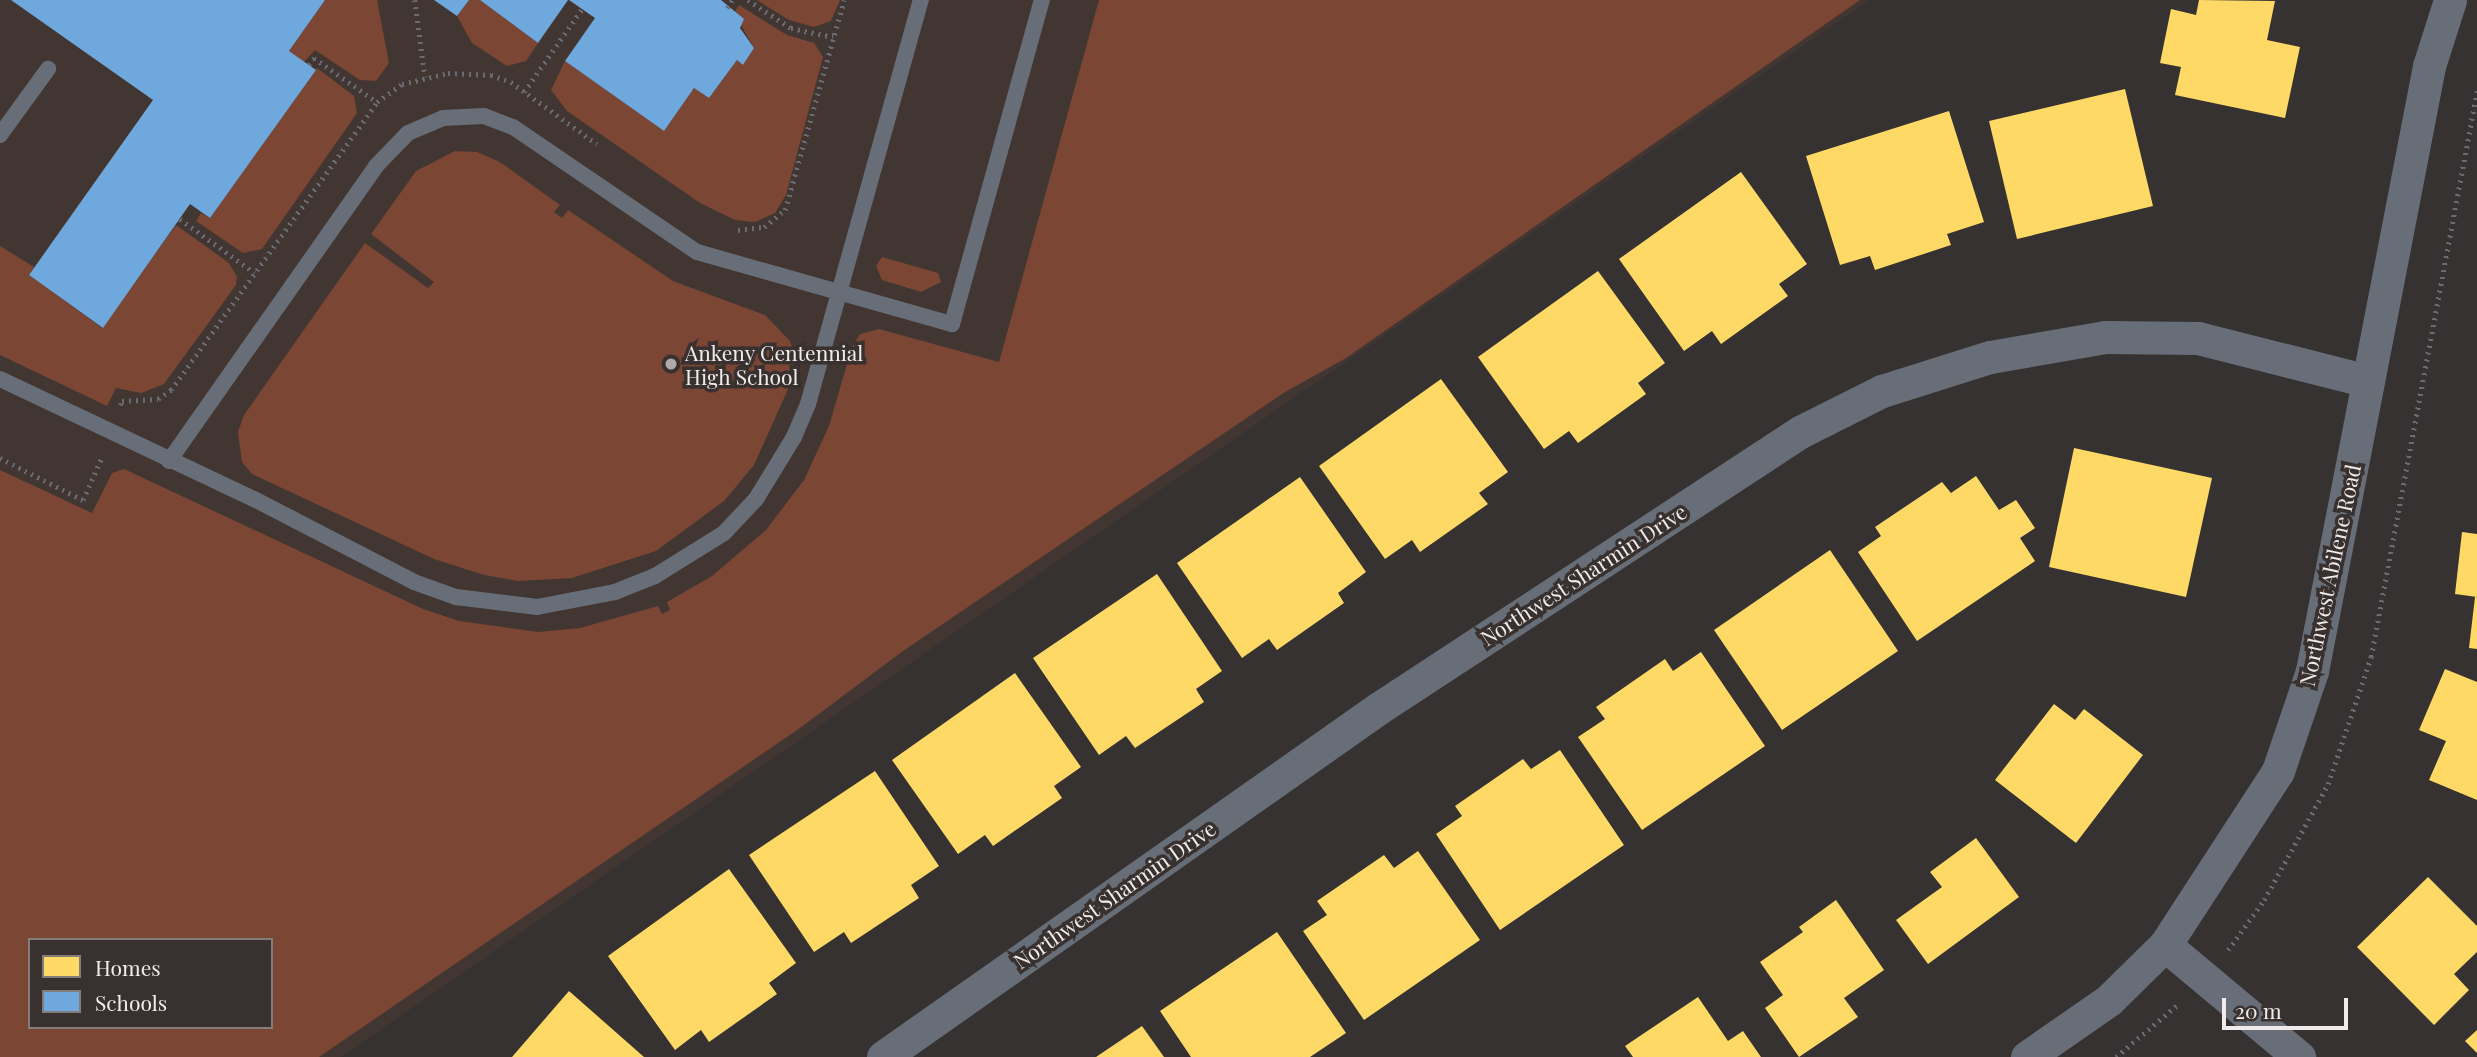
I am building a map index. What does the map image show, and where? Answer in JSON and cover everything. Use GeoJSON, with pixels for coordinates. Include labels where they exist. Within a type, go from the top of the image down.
{"type":"FeatureCollection","features":[{"type":"Feature","properties":{"kind":"street","name":"Northwest Abilene Road"},"geometry":{"type":"LineString","coordinates":[[2027,1057],[2109,1000],[2165,945],[2278,771],[2312,671],[2429,66],[2450,0]]}},
{"type":"Feature","properties":{"kind":"street","name":"Northwest Sharmin Drive"},"geometry":{"type":"LineString","coordinates":[[883,1057],[1378,708],[1800,432],[1882,391],[1990,357],[2105,337],[2198,338],[2368,381]]}},
{"type":"Feature","properties":{"kind":"street"},"geometry":{"type":"LineString","coordinates":[[2165,945],[2299,1057]]}},
{"type":"Feature","properties":{"kind":"lane"},"geometry":{"type":"LineString","coordinates":[[0,379],[414,582],[456,597],[537,607],[615,592],[694,554],[724,533],[756,499],[780,464],[808,404],[921,0]]}},
{"type":"Feature","properties":{"kind":"lane"},"geometry":{"type":"LineString","coordinates":[[169,461],[376,166],[408,133],[443,118],[484,116],[498,120],[697,252],[837,294],[952,324],[1042,0]]}},
{"type":"Feature","properties":{"kind":"lane"},"geometry":{"type":"LineString","coordinates":[[0,135],[48,69]]}},
{"type":"Feature","properties":{"kind":"path"},"geometry":{"type":"LineString","coordinates":[[415,0],[425,77]]}},
{"type":"Feature","properties":{"kind":"path"},"geometry":{"type":"LineString","coordinates":[[727,8],[733,0]]}},
{"type":"Feature","properties":{"kind":"path"},"geometry":{"type":"LineString","coordinates":[[748,0],[791,27],[833,37]]}},
{"type":"Feature","properties":{"kind":"path"},"geometry":{"type":"LineString","coordinates":[[733,230],[764,227],[785,210],[844,0]]}},
{"type":"Feature","properties":{"kind":"path"},"geometry":{"type":"LineString","coordinates":[[524,92],[582,9]]}},
{"type":"Feature","properties":{"kind":"path"},"geometry":{"type":"LineString","coordinates":[[309,65],[314,58],[377,102]]}},
{"type":"Feature","properties":{"kind":"path"},"geometry":{"type":"LineString","coordinates":[[118,410],[122,401],[145,402],[171,390],[377,102],[402,84],[425,77],[472,72],[501,79],[524,92],[600,146]]}},
{"type":"Feature","properties":{"kind":"path"},"geometry":{"type":"LineString","coordinates":[[180,219],[255,273]]}},
{"type":"Feature","properties":{"kind":"path"},"geometry":{"type":"LineString","coordinates":[[0,458],[83,500],[101,458]]}},
{"type":"Feature","properties":{"kind":"shaded area","name":"Ankeny Centennial High School"},"geometry":{"type":"Polygon","coordinates":[[[0,0],[1869,0],[341,1057],[0,1057],[0,0]]]}},
{"type":"Feature","properties":{"kind":"shaded area"},"geometry":{"type":"Polygon","coordinates":[[[325,0],[377,0],[389,63],[376,81],[360,80],[315,50],[304,62],[289,51],[325,0]]]}},
{"type":"Feature","properties":{"kind":"shaded area"},"geometry":{"type":"Polygon","coordinates":[[[469,0],[480,0],[538,43],[526,61],[507,66],[472,43],[457,16],[469,0]]]}},
{"type":"Feature","properties":{"kind":"shaded area"},"geometry":{"type":"Polygon","coordinates":[[[757,0],[840,0],[831,21],[814,27],[789,20],[757,0]]]}},
{"type":"Feature","properties":{"kind":"shaded area"},"geometry":{"type":"Polygon","coordinates":[[[1099,0],[1860,0],[1346,358],[1285,392],[903,651],[800,728],[319,1057],[0,1057],[0,470],[92,513],[112,473],[124,469],[423,609],[459,621],[538,632],[580,628],[658,606],[662,614],[670,610],[667,602],[712,576],[766,530],[804,480],[829,426],[852,347],[860,334],[879,329],[999,362],[1099,0]]]}},
{"type":"Feature","properties":{"kind":"shaded area"},"geometry":{"type":"Polygon","coordinates":[[[739,5],[787,35],[814,43],[823,57],[786,195],[775,213],[755,222],[735,220],[700,203],[567,111],[551,90],[565,61],[664,131],[694,88],[709,98],[737,60],[743,65],[754,48],[734,13],[739,5]]]}},
{"type":"Feature","properties":{"kind":"shaded area"},"geometry":{"type":"Polygon","coordinates":[[[317,68],[354,96],[357,113],[262,249],[243,253],[196,221],[201,213],[210,218],[317,68]]]}},
{"type":"Feature","properties":{"kind":"shaded area"},"geometry":{"type":"Polygon","coordinates":[[[455,151],[477,152],[500,162],[560,205],[554,212],[562,218],[568,210],[673,281],[765,315],[790,341],[795,356],[789,387],[754,465],[724,501],[656,551],[572,578],[518,581],[484,575],[434,559],[252,474],[242,462],[238,432],[244,415],[365,243],[428,288],[434,282],[371,234],[416,171],[455,151]]]}},
{"type":"Feature","properties":{"kind":"shaded area"},"geometry":{"type":"Polygon","coordinates":[[[176,225],[229,263],[237,277],[236,285],[164,384],[141,393],[116,388],[107,406],[0,355],[0,246],[34,267],[29,275],[102,328],[176,225]]]}},
{"type":"Feature","properties":{"kind":"shaded area"},"geometry":{"type":"Polygon","coordinates":[[[882,257],[938,273],[941,282],[921,292],[882,280],[876,266],[882,257]]]}},
{"type":"Feature","properties":{"kind":"building: Homes"},"geometry":{"type":"Polygon","coordinates":[[[2199,0],[2275,1],[2267,40],[2300,47],[2285,118],[2175,95],[2181,67],[2160,63],[2171,9],[2196,15],[2199,0]]]}},
{"type":"Feature","properties":{"kind":"building: Homes"},"geometry":{"type":"Polygon","coordinates":[[[2125,89],[2153,206],[2017,239],[1989,121],[2125,89]]]}},
{"type":"Feature","properties":{"kind":"building: Homes"},"geometry":{"type":"Polygon","coordinates":[[[1949,111],[1984,222],[1947,234],[1951,245],[1875,270],[1870,256],[1840,265],[1806,156],[1949,111]]]}},
{"type":"Feature","properties":{"kind":"building: Homes"},"geometry":{"type":"Polygon","coordinates":[[[1741,172],[1807,264],[1779,284],[1788,296],[1721,344],[1712,331],[1684,351],[1619,259],[1741,172]]]}},
{"type":"Feature","properties":{"kind":"building: Homes"},"geometry":{"type":"Polygon","coordinates":[[[1598,271],[1665,363],[1638,383],[1646,394],[1578,443],[1569,431],[1544,449],[1478,357],[1598,271]]]}},
{"type":"Feature","properties":{"kind":"building: Homes"},"geometry":{"type":"Polygon","coordinates":[[[1441,379],[1508,472],[1479,493],[1488,504],[1420,552],[1412,540],[1385,559],[1319,466],[1441,379]]]}},
{"type":"Feature","properties":{"kind":"building: Homes"},"geometry":{"type":"Polygon","coordinates":[[[2074,448],[2212,478],[2186,597],[2049,567],[2074,448]]]}},
{"type":"Feature","properties":{"kind":"building: Homes"},"geometry":{"type":"Polygon","coordinates":[[[1976,476],[1999,510],[2016,500],[2035,528],[2020,538],[2035,561],[1917,641],[1858,552],[1881,536],[1875,527],[1942,482],[1951,493],[1976,476]]]}},
{"type":"Feature","properties":{"kind":"building: Homes"},"geometry":{"type":"Polygon","coordinates":[[[1300,477],[1366,572],[1338,593],[1344,603],[1277,650],[1269,639],[1242,658],[1177,563],[1300,477]]]}},
{"type":"Feature","properties":{"kind":"building: Homes"},"geometry":{"type":"Polygon","coordinates":[[[2462,532],[2477,534],[2477,597],[2455,594],[2462,532]]]}},
{"type":"Feature","properties":{"kind":"building: Homes"},"geometry":{"type":"Polygon","coordinates":[[[1830,550],[1898,651],[1782,730],[1714,630],[1830,550]]]}},
{"type":"Feature","properties":{"kind":"building: Homes"},"geometry":{"type":"Polygon","coordinates":[[[1157,574],[1222,671],[1196,689],[1204,702],[1135,748],[1126,736],[1099,755],[1033,658],[1157,574]]]}},
{"type":"Feature","properties":{"kind":"building: Homes"},"geometry":{"type":"Polygon","coordinates":[[[2477,597],[2477,649],[2469,648],[2477,597]]]}},
{"type":"Feature","properties":{"kind":"building: Homes"},"geometry":{"type":"Polygon","coordinates":[[[1701,652],[1765,746],[1642,830],[1578,737],[1605,719],[1596,707],[1665,659],[1673,671],[1701,652]]]}},
{"type":"Feature","properties":{"kind":"building: Homes"},"geometry":{"type":"Polygon","coordinates":[[[2445,669],[2477,682],[2477,800],[2429,780],[2446,741],[2419,730],[2445,669]]]}},
{"type":"Feature","properties":{"kind":"building: Homes"},"geometry":{"type":"Polygon","coordinates":[[[1015,673],[1081,767],[1054,786],[1062,798],[993,846],[985,835],[958,854],[892,760],[1015,673]]]}},
{"type":"Feature","properties":{"kind":"building: Homes"},"geometry":{"type":"Polygon","coordinates":[[[2054,704],[2075,720],[2084,709],[2143,755],[2076,843],[1995,780],[2054,704]]]}},
{"type":"Feature","properties":{"kind":"building: Homes"},"geometry":{"type":"Polygon","coordinates":[[[1560,750],[1624,845],[1500,930],[1436,834],[1462,816],[1455,806],[1523,759],[1531,769],[1560,750]]]}},
{"type":"Feature","properties":{"kind":"building: Homes"},"geometry":{"type":"Polygon","coordinates":[[[875,771],[939,866],[911,885],[919,898],[851,943],[844,932],[814,952],[749,855],[875,771]]]}},
{"type":"Feature","properties":{"kind":"building: Homes"},"geometry":{"type":"Polygon","coordinates":[[[1976,838],[2019,897],[1928,964],[1896,920],[1942,887],[1930,872],[1976,838]]]}},
{"type":"Feature","properties":{"kind":"building: Homes"},"geometry":{"type":"Polygon","coordinates":[[[1418,851],[1480,940],[1364,1020],[1303,931],[1327,915],[1317,901],[1384,855],[1394,868],[1418,851]]]}},
{"type":"Feature","properties":{"kind":"building: Homes"},"geometry":{"type":"Polygon","coordinates":[[[729,869],[796,963],[769,983],[777,994],[709,1042],[701,1030],[675,1050],[608,956],[729,869]]]}},
{"type":"Feature","properties":{"kind":"building: Homes"},"geometry":{"type":"Polygon","coordinates":[[[2428,877],[2477,926],[2477,952],[2454,974],[2469,990],[2434,1025],[2357,947],[2428,877]]]}},
{"type":"Feature","properties":{"kind":"building: Homes"},"geometry":{"type":"Polygon","coordinates":[[[1836,900],[1884,970],[1844,998],[1858,1017],[1799,1057],[1765,1008],[1783,995],[1760,962],[1803,932],[1799,927],[1836,900]]]}},
{"type":"Feature","properties":{"kind":"building: Homes"},"geometry":{"type":"Polygon","coordinates":[[[1277,932],[1346,1033],[1310,1057],[1191,1057],[1160,1011],[1277,932]]]}},
{"type":"Feature","properties":{"kind":"building: Homes"},"geometry":{"type":"Polygon","coordinates":[[[569,991],[644,1057],[512,1057],[569,991]]]}},
{"type":"Feature","properties":{"kind":"building: Homes"},"geometry":{"type":"Polygon","coordinates":[[[1698,997],[1728,1041],[1743,1031],[1761,1057],[1633,1057],[1625,1046],[1698,997]]]}},
{"type":"Feature","properties":{"kind":"building: Homes"},"geometry":{"type":"Polygon","coordinates":[[[1142,1026],[1164,1057],[1096,1057],[1142,1026]]]}},
{"type":"Feature","properties":{"kind":"building: Homes"},"geometry":{"type":"Polygon","coordinates":[[[2477,1030],[2477,1053],[2465,1041],[2477,1030]]]}},
{"type":"Feature","properties":{"kind":"building: Schools"},"geometry":{"type":"Polygon","coordinates":[[[11,0],[325,0],[289,51],[316,70],[210,218],[190,204],[103,328],[29,275],[153,100],[11,0]]]}},
{"type":"Feature","properties":{"kind":"building: Schools"},"geometry":{"type":"Polygon","coordinates":[[[434,0],[469,0],[457,16],[434,0]]]}},
{"type":"Feature","properties":{"kind":"building: Schools"},"geometry":{"type":"Polygon","coordinates":[[[480,0],[568,0],[538,43],[480,0]]]}},
{"type":"Feature","properties":{"kind":"building: Schools"},"geometry":{"type":"Polygon","coordinates":[[[569,0],[721,0],[744,19],[740,28],[754,48],[743,65],[737,60],[709,98],[694,88],[664,131],[565,61],[595,18],[569,0]]]}},
{"type":"Feature","properties":{"kind":"place","name":"Ankeny Centennial High School"},"geometry":{"type":"Point","coordinates":[671,364]}}]}
